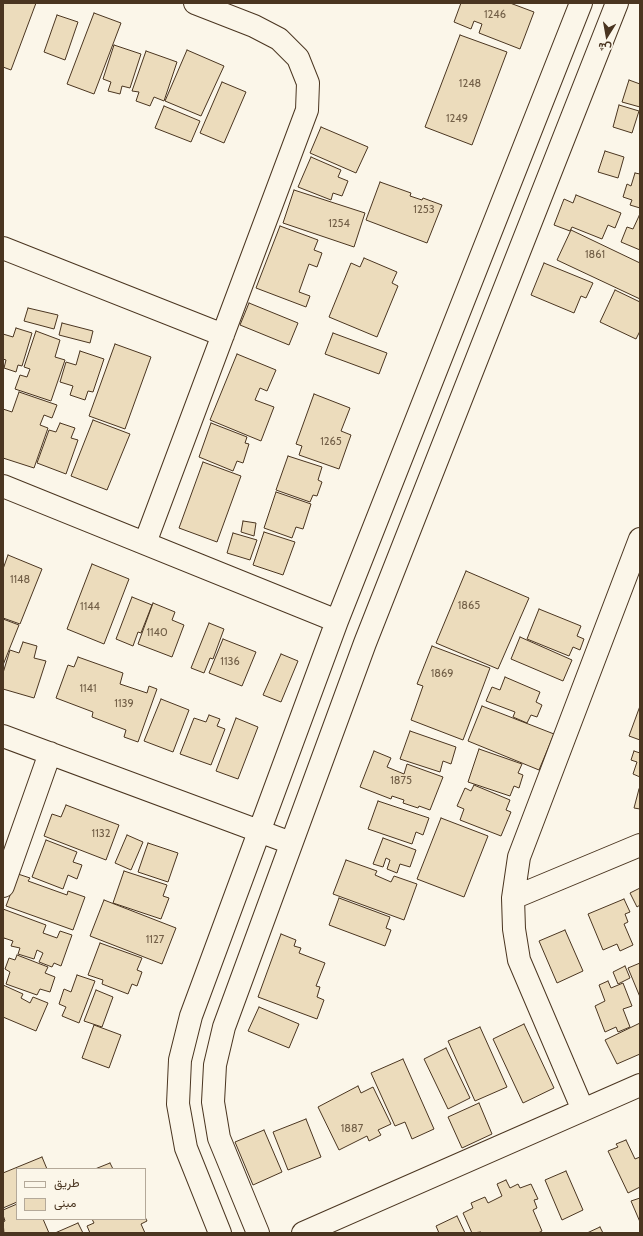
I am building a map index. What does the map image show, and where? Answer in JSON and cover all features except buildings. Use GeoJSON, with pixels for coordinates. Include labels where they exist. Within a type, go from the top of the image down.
{"type":"FeatureCollection","features":[{"type":"Feature","properties":{"kind":"street"},"geometry":{"type":"LineString","coordinates":[[145,543],[307,110],[308,83],[298,58],[279,39],[254,26],[195,3]]}},
{"type":"Feature","properties":{"kind":"street"},"geometry":{"type":"LineString","coordinates":[[220,1233],[186,1148],[178,1104],[180,1060],[191,1016],[337,621],[581,3]]}},
{"type":"Feature","properties":{"kind":"street"},"geometry":{"type":"LineString","coordinates":[[258,1233],[219,1138],[213,1102],[214,1065],[224,1027],[365,643],[617,3]]}},
{"type":"Feature","properties":{"kind":"street"},"geometry":{"type":"LineString","coordinates":[[3,248],[15,251],[223,335]]}},
{"type":"Feature","properties":{"kind":"street"},"geometry":{"type":"LineString","coordinates":[[3,486],[337,621]]}},
{"type":"Feature","properties":{"kind":"street"},"geometry":{"type":"LineString","coordinates":[[583,1110],[519,960],[514,929],[513,898],[519,857],[640,539]]}},
{"type":"Feature","properties":{"kind":"street"},"geometry":{"type":"LineString","coordinates":[[3,736],[291,844]]}},
{"type":"Feature","properties":{"kind":"street"},"geometry":{"type":"LineString","coordinates":[[3,886],[50,753]]}},
{"type":"Feature","properties":{"kind":"street"},"geometry":{"type":"LineString","coordinates":[[513,898],[640,845]]}},
{"type":"Feature","properties":{"kind":"street"},"geometry":{"type":"LineString","coordinates":[[302,1233],[640,1085]]}}]}
